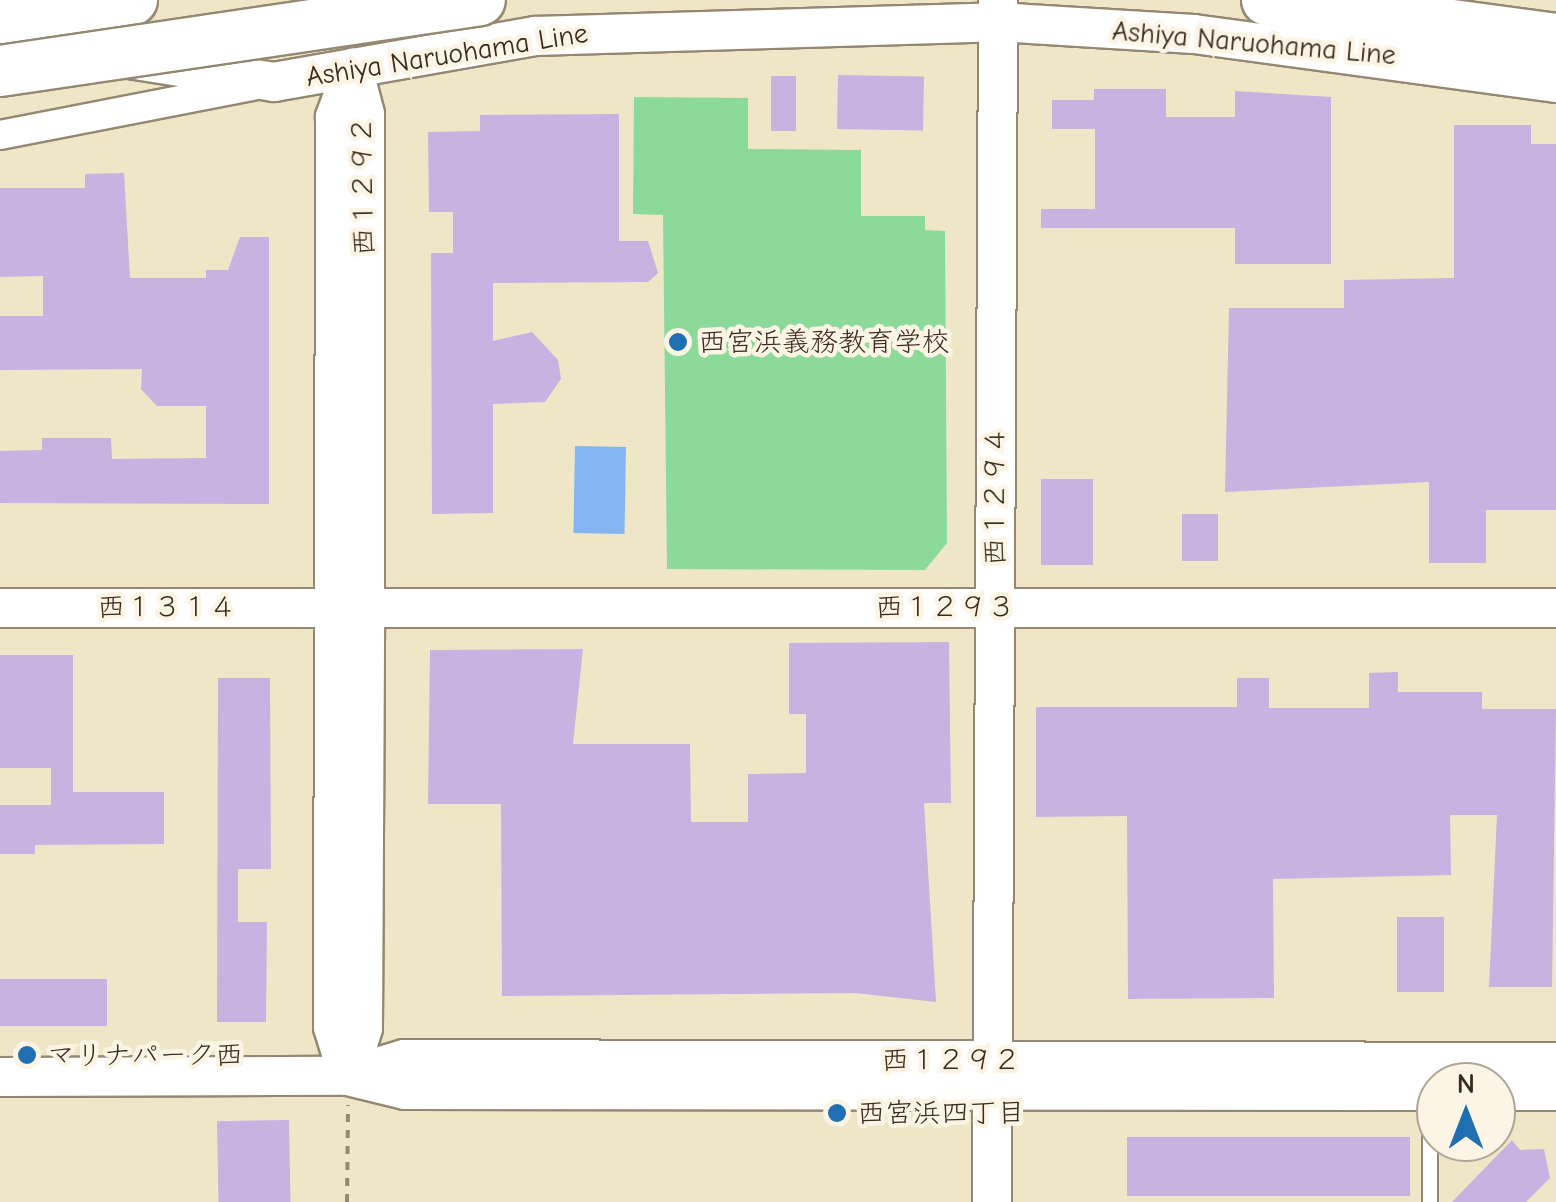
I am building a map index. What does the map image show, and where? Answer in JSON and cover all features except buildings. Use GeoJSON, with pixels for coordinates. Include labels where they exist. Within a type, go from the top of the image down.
{"type":"FeatureCollection","features":[{"type":"Feature","properties":{"kind":"highway"},"geometry":{"type":"LineString","coordinates":[[0,26],[132,0]]}},
{"type":"Feature","properties":{"kind":"highway"},"geometry":{"type":"LineString","coordinates":[[0,71],[480,0]]}},
{"type":"Feature","properties":{"kind":"highway"},"geometry":{"type":"LineString","coordinates":[[1266,0],[1556,39]]}},
{"type":"Feature","properties":{"kind":"street"},"geometry":{"type":"LineString","coordinates":[[352,0],[353,68]]}},
{"type":"Feature","properties":{"kind":"street","name":"Ashiya Naruohama Line"},"geometry":{"type":"LineString","coordinates":[[0,26],[194,74],[274,82],[535,36],[998,11],[1556,84]]}},
{"type":"Feature","properties":{"kind":"street","name":"西１２９４"},"geometry":{"type":"LineString","coordinates":[[992,1202],[998,11]]}},
{"type":"Feature","properties":{"kind":"street","name":"西１２９２"},"geometry":{"type":"LineString","coordinates":[[353,68],[335,117],[350,606],[334,1027],[348,1076],[404,1058],[1416,1090]]}},
{"type":"Feature","properties":{"kind":"street"},"geometry":{"type":"LineString","coordinates":[[0,135],[274,82]]}},
{"type":"Feature","properties":{"kind":"street","name":"西１２９３"},"geometry":{"type":"LineString","coordinates":[[350,606],[1556,608]]}},
{"type":"Feature","properties":{"kind":"street","name":"西１３１４"},"geometry":{"type":"LineString","coordinates":[[0,608],[350,606]]}},
{"type":"Feature","properties":{"kind":"street","name":"西１２９２"},"geometry":{"type":"LineString","coordinates":[[992,1076],[1556,1062]]}},
{"type":"Feature","properties":{"kind":"street"},"geometry":{"type":"LineString","coordinates":[[0,1076],[348,1076]]}},
{"type":"Feature","properties":{"kind":"street"},"geometry":{"type":"LineString","coordinates":[[1516,1091],[1556,1091]]}},
{"type":"Feature","properties":{"kind":"lane"},"geometry":{"type":"LineString","coordinates":[[1430,1202],[1431,1162]]}},
{"type":"Feature","properties":{"kind":"path"},"geometry":{"type":"LineString","coordinates":[[348,1076],[348,1202]]}},
{"type":"Feature","properties":{"kind":"green space"},"geometry":{"type":"Polygon","coordinates":[[[634,97],[748,98],[748,149],[861,150],[861,216],[925,216],[925,230],[945,231],[947,543],[925,570],[667,569],[663,215],[633,214],[634,97]]]}},
{"type":"Feature","properties":{"kind":"water"},"geometry":{"type":"Polygon","coordinates":[[[575,446],[626,447],[624,534],[573,533],[575,446]]]}},
{"type":"Feature","properties":{"kind":"place","name":"西宮浜義務教育学校"},"geometry":{"type":"Point","coordinates":[678,342]}},
{"type":"Feature","properties":{"kind":"place","name":"マリナパーク西"},"geometry":{"type":"Point","coordinates":[27,1055]}},
{"type":"Feature","properties":{"kind":"place","name":"西宮浜四丁目"},"geometry":{"type":"Point","coordinates":[837,1113]}}]}
